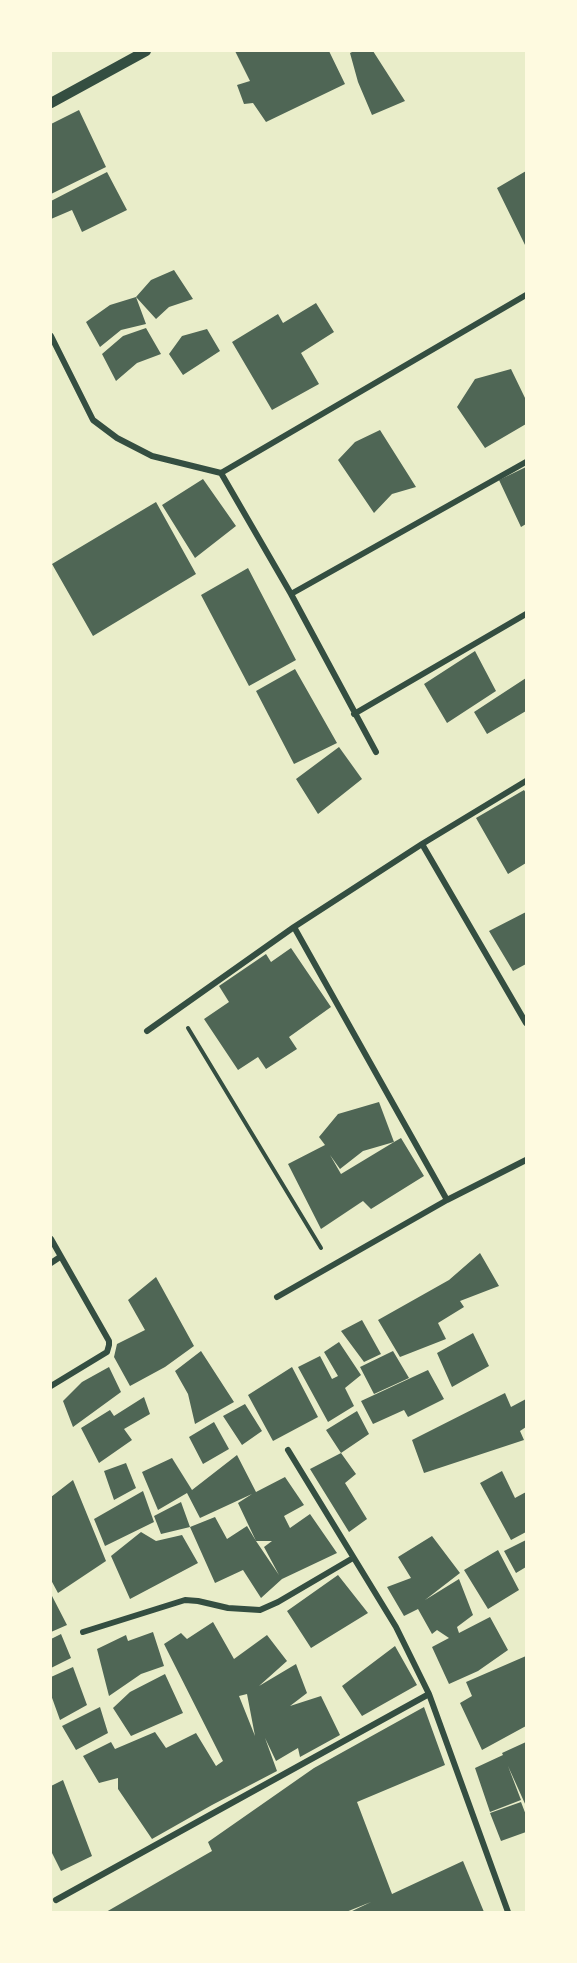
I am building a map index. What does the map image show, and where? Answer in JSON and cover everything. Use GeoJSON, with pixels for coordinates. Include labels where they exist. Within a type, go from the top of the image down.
{"type":"FeatureCollection","features":[{"type":"Feature","properties":{"kind":"street"},"geometry":{"type":"LineString","coordinates":[[51,103],[147,51]]}},
{"type":"Feature","properties":{"kind":"street"},"geometry":{"type":"LineString","coordinates":[[51,336],[93,420],[117,438],[152,456],[221,473],[526,295]]}},
{"type":"Feature","properties":{"kind":"street"},"geometry":{"type":"LineString","coordinates":[[291,594],[526,462]]}},
{"type":"Feature","properties":{"kind":"street"},"geometry":{"type":"LineString","coordinates":[[221,473],[291,594],[376,752]]}},
{"type":"Feature","properties":{"kind":"street"},"geometry":{"type":"LineString","coordinates":[[354,714],[526,614]]}},
{"type":"Feature","properties":{"kind":"street"},"geometry":{"type":"LineString","coordinates":[[147,1031],[294,927],[422,844],[526,781]]}},
{"type":"Feature","properties":{"kind":"street"},"geometry":{"type":"LineString","coordinates":[[422,844],[526,1023]]}},
{"type":"Feature","properties":{"kind":"street"},"geometry":{"type":"LineString","coordinates":[[294,927],[447,1200]]}},
{"type":"Feature","properties":{"kind":"street"},"geometry":{"type":"LineString","coordinates":[[277,1297],[447,1200],[526,1160]]}},
{"type":"Feature","properties":{"kind":"street"},"geometry":{"type":"LineString","coordinates":[[51,1239],[109,1341],[107,1352],[51,1386]]}},
{"type":"Feature","properties":{"kind":"street"},"geometry":{"type":"LineString","coordinates":[[51,1263],[60,1257]]}},
{"type":"Feature","properties":{"kind":"street"},"geometry":{"type":"LineString","coordinates":[[288,1450],[396,1627],[429,1694],[508,1912]]}},
{"type":"Feature","properties":{"kind":"street"},"geometry":{"type":"LineString","coordinates":[[83,1632],[185,1600],[228,1608],[260,1610],[278,1602],[353,1558]]}},
{"type":"Feature","properties":{"kind":"street"},"geometry":{"type":"LineString","coordinates":[[56,1900],[429,1694]]}},
{"type":"Feature","properties":{"kind":"path"},"geometry":{"type":"LineString","coordinates":[[177,1009],[332,1266]]}},
{"type":"Feature","properties":{"kind":"building"},"geometry":{"type":"Polygon","coordinates":[[[235,51],[329,51],[345,84],[266,122],[253,103],[244,104],[237,85],[250,81],[235,51]]]}},
{"type":"Feature","properties":{"kind":"building"},"geometry":{"type":"Polygon","coordinates":[[[373,51],[405,101],[372,115],[358,82],[350,53],[373,51]]]}},
{"type":"Feature","properties":{"kind":"building"},"geometry":{"type":"Polygon","coordinates":[[[79,110],[106,167],[51,194],[51,124],[79,110]]]}},
{"type":"Feature","properties":{"kind":"building"},"geometry":{"type":"Polygon","coordinates":[[[526,171],[526,247],[497,188],[526,171]]]}},
{"type":"Feature","properties":{"kind":"building"},"geometry":{"type":"Polygon","coordinates":[[[107,172],[127,210],[82,232],[72,210],[51,219],[51,201],[107,172]]]}},
{"type":"Feature","properties":{"kind":"building"},"geometry":{"type":"Polygon","coordinates":[[[174,270],[193,299],[169,307],[156,319],[136,297],[151,280],[174,270]]]}},
{"type":"Feature","properties":{"kind":"building"},"geometry":{"type":"Polygon","coordinates":[[[136,297],[146,324],[121,330],[100,347],[86,322],[110,305],[136,297]]]}},
{"type":"Feature","properties":{"kind":"building"},"geometry":{"type":"Polygon","coordinates":[[[316,303],[334,332],[301,353],[319,384],[272,410],[232,342],[278,314],[283,323],[316,303]]]}},
{"type":"Feature","properties":{"kind":"building"},"geometry":{"type":"Polygon","coordinates":[[[146,328],[161,354],[137,363],[116,381],[102,354],[123,336],[146,328]]]}},
{"type":"Feature","properties":{"kind":"building"},"geometry":{"type":"Polygon","coordinates":[[[207,329],[220,351],[183,375],[169,354],[182,336],[207,329]]]}},
{"type":"Feature","properties":{"kind":"building"},"geometry":{"type":"Polygon","coordinates":[[[511,369],[526,400],[526,424],[485,448],[457,407],[475,379],[511,369]]]}},
{"type":"Feature","properties":{"kind":"building"},"geometry":{"type":"Polygon","coordinates":[[[380,430],[416,487],[392,494],[374,513],[338,460],[355,442],[380,430]]]}},
{"type":"Feature","properties":{"kind":"building"},"geometry":{"type":"Polygon","coordinates":[[[526,467],[526,524],[521,527],[499,480],[526,467]]]}},
{"type":"Feature","properties":{"kind":"building"},"geometry":{"type":"Polygon","coordinates":[[[203,479],[236,526],[195,558],[162,505],[203,479]]]}},
{"type":"Feature","properties":{"kind":"building"},"geometry":{"type":"Polygon","coordinates":[[[156,502],[196,574],[93,636],[52,564],[156,502]]]}},
{"type":"Feature","properties":{"kind":"building"},"geometry":{"type":"Polygon","coordinates":[[[248,568],[296,660],[249,686],[201,595],[248,568]]]}},
{"type":"Feature","properties":{"kind":"building"},"geometry":{"type":"Polygon","coordinates":[[[475,651],[496,691],[447,723],[424,684],[475,651]]]}},
{"type":"Feature","properties":{"kind":"building"},"geometry":{"type":"Polygon","coordinates":[[[295,669],[337,743],[294,764],[256,691],[295,669]]]}},
{"type":"Feature","properties":{"kind":"building"},"geometry":{"type":"Polygon","coordinates":[[[526,678],[526,711],[487,734],[474,712],[526,678]]]}},
{"type":"Feature","properties":{"kind":"building"},"geometry":{"type":"Polygon","coordinates":[[[339,747],[362,779],[318,814],[296,779],[339,747]]]}},
{"type":"Feature","properties":{"kind":"building"},"geometry":{"type":"Polygon","coordinates":[[[524,790],[526,793],[526,863],[508,874],[476,818],[524,790]]]}},
{"type":"Feature","properties":{"kind":"building"},"geometry":{"type":"Polygon","coordinates":[[[526,912],[526,964],[513,971],[489,931],[526,912]]]}},
{"type":"Feature","properties":{"kind":"building"},"geometry":{"type":"Polygon","coordinates":[[[291,948],[331,1007],[289,1037],[297,1049],[266,1069],[258,1057],[238,1070],[204,1019],[229,1002],[219,986],[266,954],[271,962],[291,948]]]}},
{"type":"Feature","properties":{"kind":"building"},"geometry":{"type":"Polygon","coordinates":[[[379,1102],[394,1142],[401,1138],[424,1176],[371,1209],[363,1201],[321,1229],[288,1164],[325,1145],[319,1137],[338,1114],[379,1102]],[[394,1142],[363,1151],[340,1169],[330,1155],[341,1174],[394,1142]]]}},
{"type":"Feature","properties":{"kind":"building"},"geometry":{"type":"Polygon","coordinates":[[[480,1253],[499,1286],[460,1301],[464,1307],[438,1323],[446,1339],[400,1357],[378,1320],[449,1280],[480,1253]]]}},
{"type":"Feature","properties":{"kind":"building"},"geometry":{"type":"Polygon","coordinates":[[[156,1277],[194,1346],[165,1367],[130,1386],[114,1357],[117,1344],[145,1330],[128,1300],[156,1277]]]}},
{"type":"Feature","properties":{"kind":"building"},"geometry":{"type":"Polygon","coordinates":[[[362,1320],[381,1354],[364,1362],[341,1331],[362,1320]]]}},
{"type":"Feature","properties":{"kind":"building"},"geometry":{"type":"Polygon","coordinates":[[[473,1333],[489,1366],[452,1387],[437,1353],[473,1333]]]}},
{"type":"Feature","properties":{"kind":"building"},"geometry":{"type":"Polygon","coordinates":[[[339,1342],[361,1375],[345,1388],[354,1406],[328,1422],[298,1367],[320,1356],[332,1379],[338,1376],[324,1352],[339,1342]]]}},
{"type":"Feature","properties":{"kind":"building"},"geometry":{"type":"Polygon","coordinates":[[[201,1351],[234,1402],[195,1424],[188,1394],[175,1371],[201,1351]]]}},
{"type":"Feature","properties":{"kind":"building"},"geometry":{"type":"Polygon","coordinates":[[[393,1351],[409,1378],[374,1394],[360,1367],[393,1351]]]}},
{"type":"Feature","properties":{"kind":"building"},"geometry":{"type":"Polygon","coordinates":[[[109,1367],[121,1392],[73,1427],[63,1401],[82,1382],[109,1367]]]}},
{"type":"Feature","properties":{"kind":"building"},"geometry":{"type":"Polygon","coordinates":[[[292,1367],[318,1417],[273,1441],[248,1395],[292,1367]]]}},
{"type":"Feature","properties":{"kind":"building"},"geometry":{"type":"Polygon","coordinates":[[[428,1370],[444,1399],[408,1417],[404,1410],[373,1424],[361,1401],[428,1370]]]}},
{"type":"Feature","properties":{"kind":"building"},"geometry":{"type":"Polygon","coordinates":[[[505,1393],[511,1407],[526,1399],[526,1427],[520,1431],[524,1440],[424,1473],[412,1440],[505,1393]]]}},
{"type":"Feature","properties":{"kind":"building"},"geometry":{"type":"Polygon","coordinates":[[[144,1397],[150,1414],[124,1429],[132,1440],[99,1463],[81,1428],[110,1410],[114,1416],[144,1397]]]}},
{"type":"Feature","properties":{"kind":"building"},"geometry":{"type":"Polygon","coordinates":[[[245,1404],[262,1431],[242,1445],[223,1416],[245,1404]]]}},
{"type":"Feature","properties":{"kind":"building"},"geometry":{"type":"Polygon","coordinates":[[[357,1411],[369,1434],[341,1453],[326,1430],[357,1411]]]}},
{"type":"Feature","properties":{"kind":"building"},"geometry":{"type":"Polygon","coordinates":[[[214,1422],[229,1449],[203,1464],[189,1437],[214,1422]]]}},
{"type":"Feature","properties":{"kind":"building"},"geometry":{"type":"Polygon","coordinates":[[[341,1453],[356,1474],[345,1483],[367,1519],[349,1532],[310,1469],[341,1453]]]}},
{"type":"Feature","properties":{"kind":"building"},"geometry":{"type":"Polygon","coordinates":[[[237,1455],[256,1492],[285,1477],[304,1505],[284,1516],[290,1528],[310,1514],[337,1553],[282,1579],[261,1598],[243,1570],[215,1583],[190,1527],[215,1517],[227,1539],[247,1526],[256,1541],[238,1503],[252,1494],[200,1518],[187,1493],[158,1510],[142,1472],[172,1458],[192,1490],[237,1455]],[[256,1541],[279,1575],[264,1547],[272,1541],[256,1541]]]}},
{"type":"Feature","properties":{"kind":"building"},"geometry":{"type":"Polygon","coordinates":[[[126,1463],[136,1488],[114,1500],[104,1471],[126,1463]]]}},
{"type":"Feature","properties":{"kind":"building"},"geometry":{"type":"Polygon","coordinates":[[[502,1471],[515,1498],[526,1492],[526,1532],[511,1540],[480,1483],[502,1471]]]}},
{"type":"Feature","properties":{"kind":"building"},"geometry":{"type":"Polygon","coordinates":[[[73,1480],[106,1561],[58,1593],[51,1580],[51,1497],[73,1480]]]}},
{"type":"Feature","properties":{"kind":"building"},"geometry":{"type":"Polygon","coordinates":[[[143,1491],[154,1522],[105,1546],[94,1519],[143,1491]]]}},
{"type":"Feature","properties":{"kind":"building"},"geometry":{"type":"Polygon","coordinates":[[[181,1502],[190,1527],[161,1534],[154,1516],[181,1502]]]}},
{"type":"Feature","properties":{"kind":"building"},"geometry":{"type":"Polygon","coordinates":[[[141,1532],[156,1541],[182,1535],[198,1563],[130,1599],[111,1556],[141,1532]]]}},
{"type":"Feature","properties":{"kind":"building"},"geometry":{"type":"Polygon","coordinates":[[[432,1536],[460,1573],[425,1600],[459,1579],[473,1615],[457,1627],[459,1633],[490,1617],[508,1650],[478,1671],[449,1684],[432,1647],[449,1638],[437,1630],[432,1634],[418,1609],[404,1616],[387,1587],[411,1578],[398,1557],[432,1536]]]}},
{"type":"Feature","properties":{"kind":"building"},"geometry":{"type":"Polygon","coordinates":[[[526,1540],[526,1567],[516,1573],[504,1551],[526,1540]]]}},
{"type":"Feature","properties":{"kind":"building"},"geometry":{"type":"Polygon","coordinates":[[[498,1550],[519,1590],[488,1609],[464,1570],[498,1550]]]}},
{"type":"Feature","properties":{"kind":"building"},"geometry":{"type":"Polygon","coordinates":[[[338,1575],[368,1613],[311,1648],[287,1611],[338,1575]]]}},
{"type":"Feature","properties":{"kind":"building"},"geometry":{"type":"Polygon","coordinates":[[[51,1594],[67,1625],[51,1632],[51,1594]]]}},
{"type":"Feature","properties":{"kind":"building"},"geometry":{"type":"Polygon","coordinates":[[[213,1622],[234,1659],[267,1635],[287,1661],[259,1686],[296,1664],[307,1693],[290,1706],[321,1696],[340,1735],[300,1757],[298,1748],[276,1761],[265,1738],[277,1771],[152,1839],[118,1789],[118,1778],[99,1783],[83,1756],[111,1742],[115,1749],[155,1732],[166,1748],[196,1733],[216,1766],[223,1761],[164,1644],[181,1633],[187,1639],[213,1622]],[[247,1694],[239,1696],[255,1736],[247,1694]]]}},
{"type":"Feature","properties":{"kind":"building"},"geometry":{"type":"Polygon","coordinates":[[[153,1632],[164,1666],[141,1674],[109,1696],[97,1649],[126,1635],[128,1641],[153,1632]]]}},
{"type":"Feature","properties":{"kind":"building"},"geometry":{"type":"Polygon","coordinates":[[[61,1634],[71,1658],[51,1668],[51,1639],[61,1634]]]}},
{"type":"Feature","properties":{"kind":"building"},"geometry":{"type":"Polygon","coordinates":[[[395,1646],[417,1685],[362,1716],[342,1686],[395,1646]]]}},
{"type":"Feature","properties":{"kind":"building"},"geometry":{"type":"Polygon","coordinates":[[[526,1656],[526,1726],[482,1750],[460,1703],[472,1696],[466,1682],[526,1656]]]}},
{"type":"Feature","properties":{"kind":"building"},"geometry":{"type":"Polygon","coordinates":[[[73,1667],[87,1705],[60,1720],[51,1695],[51,1677],[73,1667]]]}},
{"type":"Feature","properties":{"kind":"building"},"geometry":{"type":"Polygon","coordinates":[[[165,1674],[183,1713],[131,1736],[113,1708],[130,1692],[165,1674]]]}},
{"type":"Feature","properties":{"kind":"building"},"geometry":{"type":"Polygon","coordinates":[[[100,1707],[108,1733],[76,1750],[62,1726],[100,1707]]]}},
{"type":"Feature","properties":{"kind":"building"},"geometry":{"type":"Polygon","coordinates":[[[424,1707],[445,1765],[357,1802],[392,1894],[463,1861],[484,1912],[350,1912],[371,1902],[346,1912],[106,1912],[212,1851],[208,1842],[314,1768],[424,1707]]]}},
{"type":"Feature","properties":{"kind":"building"},"geometry":{"type":"Polygon","coordinates":[[[526,1742],[526,1806],[508,1766],[521,1800],[490,1812],[475,1768],[526,1742]]]}},
{"type":"Feature","properties":{"kind":"building"},"geometry":{"type":"Polygon","coordinates":[[[63,1780],[92,1856],[61,1871],[51,1851],[51,1786],[63,1780]]]}},
{"type":"Feature","properties":{"kind":"building"},"geometry":{"type":"Polygon","coordinates":[[[521,1802],[526,1815],[526,1832],[501,1841],[490,1813],[521,1802]]]}}]}
